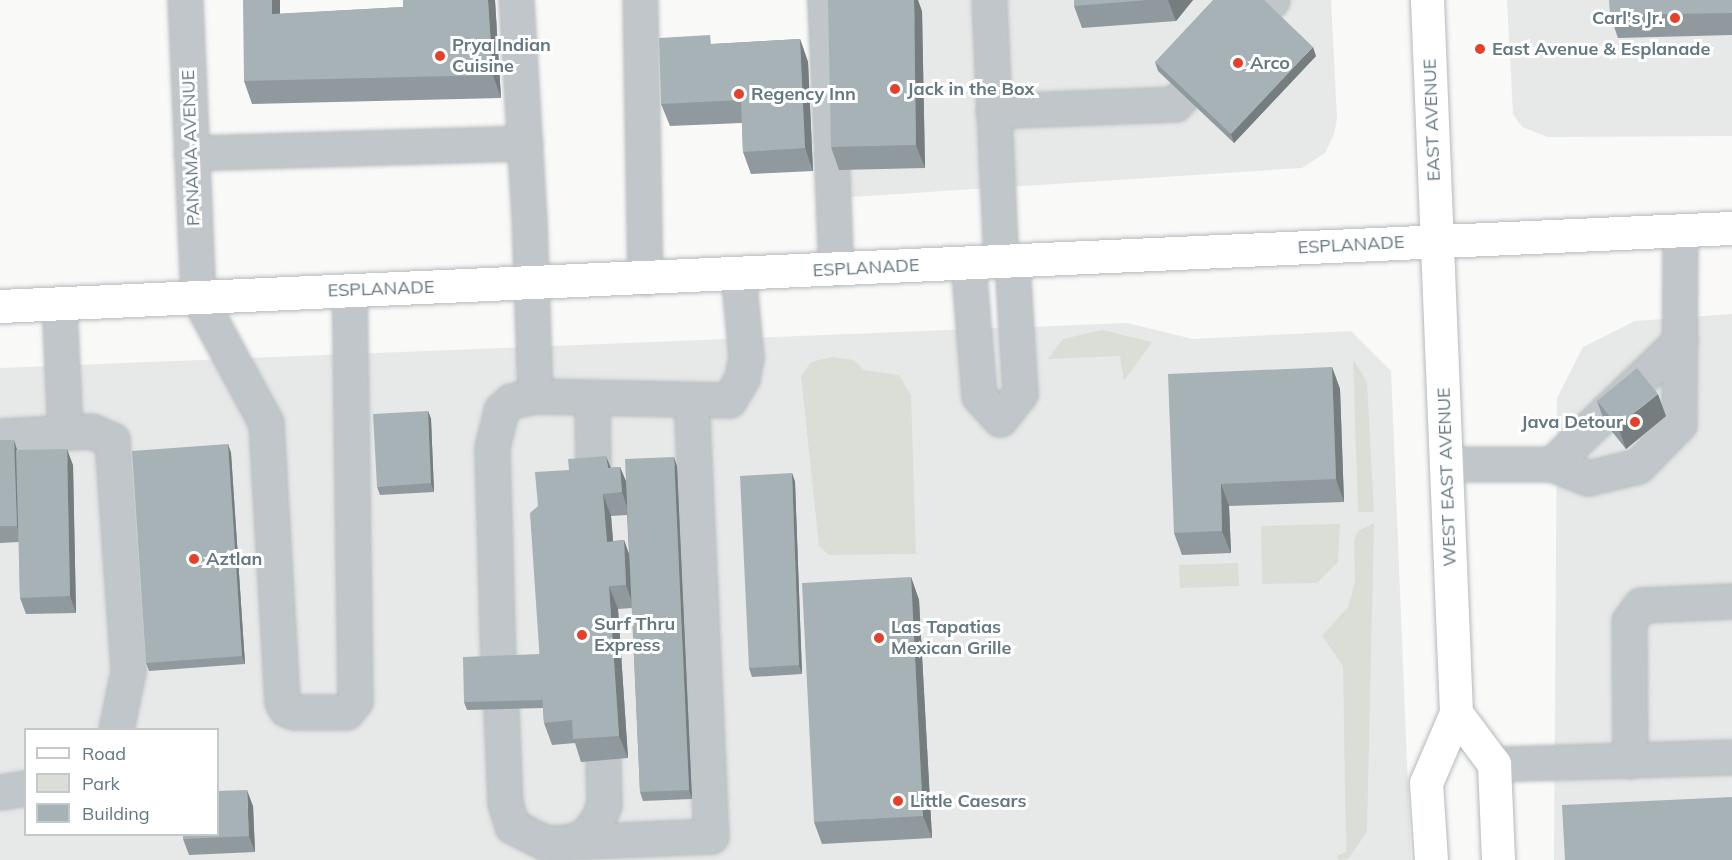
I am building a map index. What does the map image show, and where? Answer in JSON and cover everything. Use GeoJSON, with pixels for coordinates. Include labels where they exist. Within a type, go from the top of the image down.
{"type":"FeatureCollection","features":[{"type":"Feature","properties":{"kind":"main road","name":"EAST AVENUE"},"geometry":{"type":"LineString","coordinates":[[1427,0],[1437,240]]}},
{"type":"Feature","properties":{"kind":"main road","name":"ESPLANADE"},"geometry":{"type":"LineString","coordinates":[[0,306],[1732,228]]}},
{"type":"Feature","properties":{"kind":"main road","name":"WEST EAST AVENUE"},"geometry":{"type":"LineString","coordinates":[[1431,860],[1426,783],[1456,713],[1437,240]]}},
{"type":"Feature","properties":{"kind":"main road"},"geometry":{"type":"LineString","coordinates":[[1456,713],[1494,764],[1497,860]]}},
{"type":"Feature","properties":{"kind":"street","name":"PANAMA AVENUE"},"geometry":{"type":"LineString","coordinates":[[185,0],[198,297]]}},
{"type":"Feature","properties":{"kind":"street"},"geometry":{"type":"LineString","coordinates":[[516,0],[525,143],[535,396]]}},
{"type":"Feature","properties":{"kind":"street"},"geometry":{"type":"LineString","coordinates":[[640,0],[645,278]]}},
{"type":"Feature","properties":{"kind":"street"},"geometry":{"type":"LineString","coordinates":[[825,0],[836,269]]}},
{"type":"Feature","properties":{"kind":"street"},"geometry":{"type":"LineString","coordinates":[[968,263],[979,396],[1000,419],[1020,393],[993,111],[989,0]]}},
{"type":"Feature","properties":{"kind":"street"},"geometry":{"type":"LineString","coordinates":[[993,111],[1175,104],[1272,0]]}},
{"type":"Feature","properties":{"kind":"street"},"geometry":{"type":"LineString","coordinates":[[191,153],[525,143]]}},
{"type":"Feature","properties":{"kind":"street"},"geometry":{"type":"LineString","coordinates":[[1447,464],[1552,464],[1588,478],[1638,466],[1679,424],[1680,230]]}},
{"type":"Feature","properties":{"kind":"street"},"geometry":{"type":"LineString","coordinates":[[498,664],[492,447],[501,410],[511,401],[535,396],[729,400],[742,378],[746,357],[738,273]]}},
{"type":"Feature","properties":{"kind":"street"},"geometry":{"type":"LineString","coordinates":[[198,297],[266,423],[282,702],[286,709],[294,711],[346,712],[355,702],[349,291]]}},
{"type":"Feature","properties":{"kind":"street"},"geometry":{"type":"LineString","coordinates":[[60,304],[65,432]]}},
{"type":"Feature","properties":{"kind":"street"},"geometry":{"type":"LineString","coordinates":[[1552,464],[1680,341]]}},
{"type":"Feature","properties":{"kind":"street"},"geometry":{"type":"LineString","coordinates":[[592,397],[593,480]]}},
{"type":"Feature","properties":{"kind":"street"},"geometry":{"type":"LineString","coordinates":[[501,710],[505,803],[512,826],[546,843],[711,836],[691,399]]}},
{"type":"Feature","properties":{"kind":"street"},"geometry":{"type":"LineString","coordinates":[[0,436],[91,431],[112,440],[128,671],[116,728]]}},
{"type":"Feature","properties":{"kind":"street"},"geometry":{"type":"LineString","coordinates":[[1630,760],[1629,621],[1641,605],[1732,601]]}},
{"type":"Feature","properties":{"kind":"street"},"geometry":{"type":"LineString","coordinates":[[1494,764],[1732,757]]}},
{"type":"Feature","properties":{"kind":"street"},"geometry":{"type":"LineString","coordinates":[[563,843],[585,836],[597,821],[604,805],[603,760]]}},
{"type":"Feature","properties":{"kind":"street"},"geometry":{"type":"LineString","coordinates":[[0,792],[24,788]]}},
{"type":"Feature","properties":{"kind":"shaded area"},"geometry":{"type":"Polygon","coordinates":[[[807,0],[1331,0],[1337,119],[1334,134],[1325,153],[1302,168],[820,199],[807,0]]]}},
{"type":"Feature","properties":{"kind":"shaded area"},"geometry":{"type":"Polygon","coordinates":[[[1507,0],[1732,0],[1732,136],[1548,137],[1522,127],[1513,114],[1507,0]]]}},
{"type":"Feature","properties":{"kind":"shaded area"},"geometry":{"type":"Polygon","coordinates":[[[1732,314],[1732,860],[1554,860],[1557,398],[1583,347],[1635,321],[1732,314]]]}},
{"type":"Feature","properties":{"kind":"shaded area"},"geometry":{"type":"Polygon","coordinates":[[[1127,323],[1193,339],[1351,331],[1391,371],[1411,860],[0,860],[0,368],[1127,323]]]}},
{"type":"Feature","properties":{"kind":"green space"},"geometry":{"type":"Polygon","coordinates":[[[1102,330],[1152,342],[1124,381],[1120,356],[1048,359],[1063,339],[1102,330]]]}},
{"type":"Feature","properties":{"kind":"green space"},"geometry":{"type":"Polygon","coordinates":[[[831,357],[854,360],[864,370],[899,375],[911,395],[916,554],[829,555],[819,546],[801,376],[811,362],[831,357]]]}},
{"type":"Feature","properties":{"kind":"green space"},"geometry":{"type":"Polygon","coordinates":[[[1353,359],[1367,382],[1374,512],[1358,512],[1353,359]]]}},
{"type":"Feature","properties":{"kind":"green space"},"geometry":{"type":"Polygon","coordinates":[[[1374,523],[1367,832],[1348,859],[1338,860],[1338,855],[1346,852],[1343,666],[1322,636],[1348,607],[1355,582],[1354,540],[1359,530],[1374,523]]]}},
{"type":"Feature","properties":{"kind":"green space"},"geometry":{"type":"Polygon","coordinates":[[[1340,524],[1338,562],[1317,583],[1262,584],[1261,526],[1340,524]]]}},
{"type":"Feature","properties":{"kind":"green space"},"geometry":{"type":"Polygon","coordinates":[[[1238,563],[1239,586],[1180,588],[1179,565],[1238,563]]]}},
{"type":"Feature","properties":{"kind":"building"},"geometry":{"type":"Polygon","coordinates":[[[243,0],[272,0],[272,14],[403,7],[403,0],[488,0],[493,75],[244,81],[243,0]]]}},
{"type":"Feature","properties":{"kind":"building"},"geometry":{"type":"Polygon","coordinates":[[[828,0],[914,0],[916,145],[831,147],[828,0]]]}},
{"type":"Feature","properties":{"kind":"building"},"geometry":{"type":"Polygon","coordinates":[[[1074,0],[1148,0],[1074,6],[1074,0]]]}},
{"type":"Feature","properties":{"kind":"building"},"geometry":{"type":"Polygon","coordinates":[[[1213,0],[1264,0],[1313,47],[1231,134],[1155,62],[1213,0]]]}},
{"type":"Feature","properties":{"kind":"building"},"geometry":{"type":"Polygon","coordinates":[[[1609,0],[1732,0],[1732,13],[1610,15],[1609,0]]]}},
{"type":"Feature","properties":{"kind":"building","name":"Regency Inn"},"geometry":{"type":"Polygon","coordinates":[[[710,35],[711,44],[800,39],[805,148],[743,152],[741,100],[661,104],[659,38],[710,35]]]}},
{"type":"Feature","properties":{"kind":"building"},"geometry":{"type":"Polygon","coordinates":[[[1332,367],[1336,479],[1221,484],[1222,531],[1174,533],[1168,374],[1332,367]]]}},
{"type":"Feature","properties":{"kind":"building"},"geometry":{"type":"Polygon","coordinates":[[[1637,368],[1658,394],[1618,426],[1597,401],[1637,368]]]}},
{"type":"Feature","properties":{"kind":"building"},"geometry":{"type":"Polygon","coordinates":[[[428,411],[431,483],[377,487],[373,414],[428,411]]]}},
{"type":"Feature","properties":{"kind":"building"},"geometry":{"type":"Polygon","coordinates":[[[0,440],[14,440],[17,526],[0,526],[0,440]]]}},
{"type":"Feature","properties":{"kind":"building"},"geometry":{"type":"Polygon","coordinates":[[[228,444],[242,656],[146,663],[132,451],[228,444]]]}},
{"type":"Feature","properties":{"kind":"building"},"geometry":{"type":"Polygon","coordinates":[[[67,449],[70,596],[20,598],[16,450],[67,449]]]}},
{"type":"Feature","properties":{"kind":"building","name":"Surf Thru Express"},"geometry":{"type":"Polygon","coordinates":[[[606,456],[608,468],[620,467],[622,492],[603,494],[607,542],[624,540],[626,585],[609,586],[619,736],[573,739],[572,720],[544,723],[530,513],[538,506],[535,472],[569,470],[568,459],[606,456]]]}},
{"type":"Feature","properties":{"kind":"building"},"geometry":{"type":"Polygon","coordinates":[[[674,457],[689,790],[640,792],[625,459],[674,457]]]}},
{"type":"Feature","properties":{"kind":"building"},"geometry":{"type":"Polygon","coordinates":[[[792,473],[799,665],[749,668],[740,476],[792,473]]]}},
{"type":"Feature","properties":{"kind":"building"},"geometry":{"type":"Polygon","coordinates":[[[911,577],[923,816],[814,822],[802,583],[911,577]]]}},
{"type":"Feature","properties":{"kind":"building"},"geometry":{"type":"Polygon","coordinates":[[[540,654],[543,700],[464,702],[463,657],[540,654]]]}},
{"type":"Feature","properties":{"kind":"building"},"geometry":{"type":"Polygon","coordinates":[[[247,790],[249,836],[183,839],[183,836],[219,836],[219,791],[247,790]]]}},
{"type":"Feature","properties":{"kind":"building"},"geometry":{"type":"Polygon","coordinates":[[[1732,797],[1732,860],[1565,860],[1562,805],[1732,797]]]}},
{"type":"Feature","properties":{"kind":"place","name":"Carl's Jr."},"geometry":{"type":"Point","coordinates":[1675,18]}},
{"type":"Feature","properties":{"kind":"place","name":"East Avenue & Esplanade"},"geometry":{"type":"Point","coordinates":[1480,49]}},
{"type":"Feature","properties":{"kind":"place","name":"Prya Indian Cuisine"},"geometry":{"type":"Point","coordinates":[440,56]}},
{"type":"Feature","properties":{"kind":"place","name":"Arco"},"geometry":{"type":"Point","coordinates":[1238,63]}},
{"type":"Feature","properties":{"kind":"place","name":"Jack in the Box"},"geometry":{"type":"Point","coordinates":[895,89]}},
{"type":"Feature","properties":{"kind":"place","name":"Regency Inn"},"geometry":{"type":"Point","coordinates":[739,94]}},
{"type":"Feature","properties":{"kind":"place","name":"Java Detour"},"geometry":{"type":"Point","coordinates":[1635,422]}},
{"type":"Feature","properties":{"kind":"place","name":"Aztlan"},"geometry":{"type":"Point","coordinates":[194,559]}},
{"type":"Feature","properties":{"kind":"place","name":"Surf Thru Express"},"geometry":{"type":"Point","coordinates":[582,635]}},
{"type":"Feature","properties":{"kind":"place","name":"Las Tapatias Mexican Grille"},"geometry":{"type":"Point","coordinates":[879,638]}},
{"type":"Feature","properties":{"kind":"place","name":"Little Caesars"},"geometry":{"type":"Point","coordinates":[898,801]}}]}
